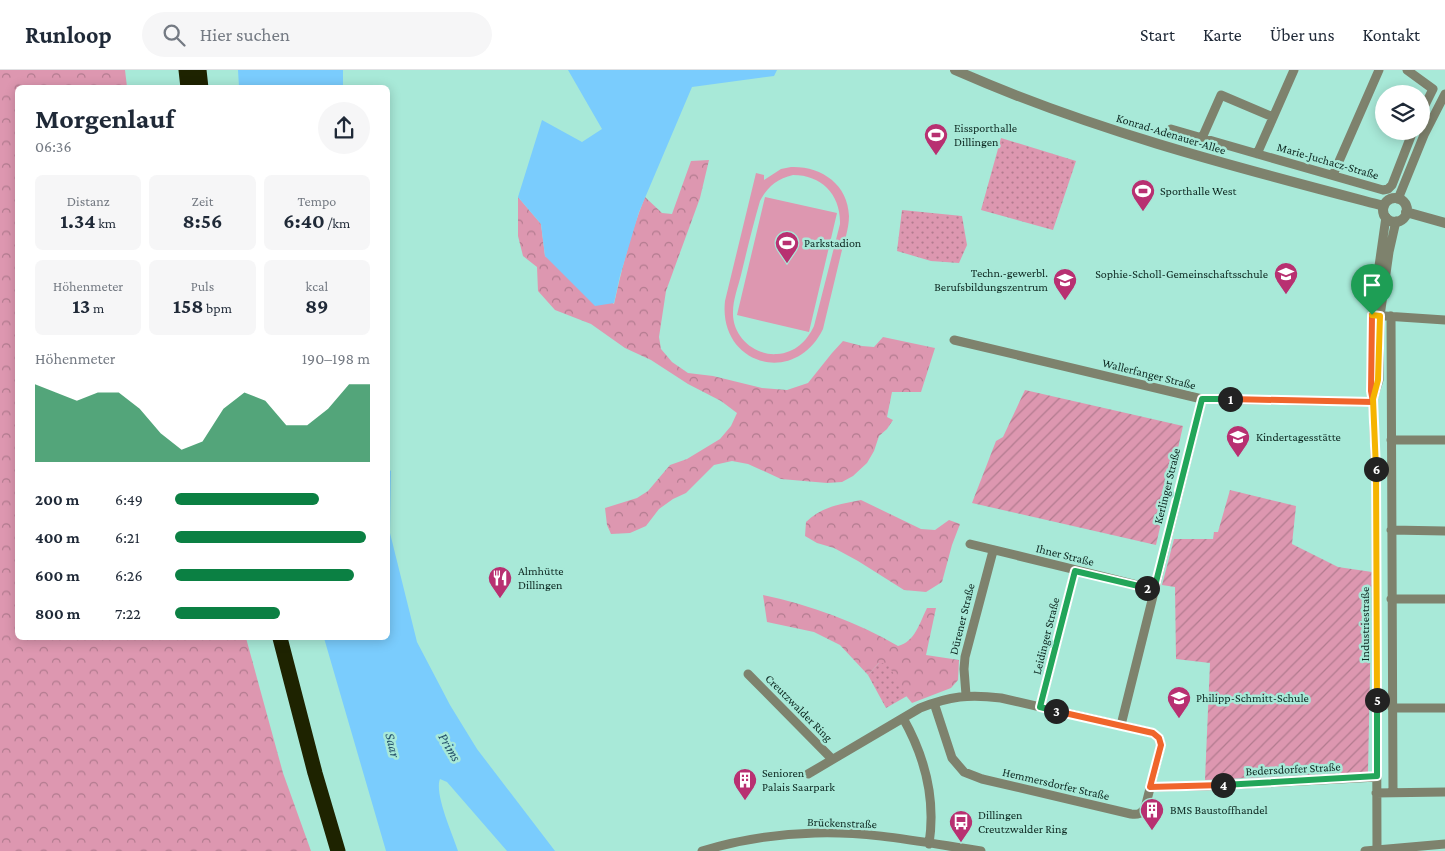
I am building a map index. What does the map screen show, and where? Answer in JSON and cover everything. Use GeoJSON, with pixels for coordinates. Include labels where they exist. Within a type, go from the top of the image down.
{"type":"FeatureCollection","features":[{"type":"Feature","properties":{"kind":"highway"},"geometry":{"type":"LineString","coordinates":[[207,85],[208,70]]}},
{"type":"Feature","properties":{"kind":"highway"},"geometry":{"type":"LineString","coordinates":[[189,74],[198,85]]}},
{"type":"Feature","properties":{"kind":"highway"},"geometry":{"type":"LineString","coordinates":[[281,640],[315,773],[338,851]]}},
{"type":"Feature","properties":{"kind":"highway"},"geometry":{"type":"LineString","coordinates":[[292,640],[325,772],[348,851]]}},
{"type":"Feature","properties":{"kind":"street","name":"Konrad-Adenauer-Allee"},"geometry":{"type":"LineString","coordinates":[[956,70],[1023,99],[1148,142],[1384,206]]}},
{"type":"Feature","properties":{"kind":"street"},"geometry":{"type":"LineString","coordinates":[[1257,154],[1294,70]]}},
{"type":"Feature","properties":{"kind":"street"},"geometry":{"type":"LineString","coordinates":[[1334,175],[1379,70]]}},
{"type":"Feature","properties":{"kind":"street"},"geometry":{"type":"LineString","coordinates":[[1408,70],[1428,85]]}},
{"type":"Feature","properties":{"kind":"street"},"geometry":{"type":"LineString","coordinates":[[1398,198],[1424,135],[1445,94]]}},
{"type":"Feature","properties":{"kind":"street"},"geometry":{"type":"LineString","coordinates":[[1202,138],[1221,95],[1273,117]]}},
{"type":"Feature","properties":{"kind":"street","name":"Marie-Juchacz-Straße"},"geometry":{"type":"LineString","coordinates":[[1171,129],[1383,190],[1388,189],[1392,185],[1410,140]]}},
{"type":"Feature","properties":{"kind":"street"},"geometry":{"type":"LineString","coordinates":[[1398,198],[1406,205],[1406,212],[1403,218],[1396,221],[1386,217],[1384,206],[1391,199],[1398,198]]}},
{"type":"Feature","properties":{"kind":"street"},"geometry":{"type":"LineString","coordinates":[[1406,212],[1445,223]]}},
{"type":"Feature","properties":{"kind":"street","name":"Industriestraße"},"geometry":{"type":"LineString","coordinates":[[1377,850],[1376,497],[1373,401],[1378,380],[1376,315],[1386,217]]}},
{"type":"Feature","properties":{"kind":"street","name":"Industriestraße"},"geometry":{"type":"LineString","coordinates":[[1376,315],[1396,221]]}},
{"type":"Feature","properties":{"kind":"street"},"geometry":{"type":"LineString","coordinates":[[1376,315],[1445,320]]}},
{"type":"Feature","properties":{"kind":"street"},"geometry":{"type":"LineString","coordinates":[[1390,316],[1393,792]]}},
{"type":"Feature","properties":{"kind":"street","name":"Wallerfanger Straße"},"geometry":{"type":"LineString","coordinates":[[954,340],[1202,399],[1373,401]]}},
{"type":"Feature","properties":{"kind":"street","name":"Kerlinger Straße"},"geometry":{"type":"LineString","coordinates":[[1121,725],[1202,399]]}},
{"type":"Feature","properties":{"kind":"street"},"geometry":{"type":"LineString","coordinates":[[1391,440],[1445,440]]}},
{"type":"Feature","properties":{"kind":"street"},"geometry":{"type":"LineString","coordinates":[[1391,530],[1445,531]]}},
{"type":"Feature","properties":{"kind":"street","name":"Ihner Straße"},"geometry":{"type":"LineString","coordinates":[[970,544],[1154,590]]}},
{"type":"Feature","properties":{"kind":"street","name":"Dürener Straße"},"geometry":{"type":"LineString","coordinates":[[966,695],[965,657],[993,551]]}},
{"type":"Feature","properties":{"kind":"street","name":"Leidinger Straße"},"geometry":{"type":"LineString","coordinates":[[1040,707],[1075,571]]}},
{"type":"Feature","properties":{"kind":"street"},"geometry":{"type":"LineString","coordinates":[[1392,598],[1445,599]]}},
{"type":"Feature","properties":{"kind":"street","name":"Creutzwalder Ring"},"geometry":{"type":"LineString","coordinates":[[748,674],[832,759]]}},
{"type":"Feature","properties":{"kind":"street","name":"Creutzwalder Ring"},"geometry":{"type":"LineString","coordinates":[[808,774],[903,718],[934,703],[966,695],[1001,698],[1153,733],[1159,738]]}},
{"type":"Feature","properties":{"kind":"street","name":"Hemmersdorfer Straße"},"geometry":{"type":"LineString","coordinates":[[934,703],[952,758],[964,772],[982,780],[1137,815],[1142,813],[1145,808],[1161,745],[1159,738]]}},
{"type":"Feature","properties":{"kind":"street"},"geometry":{"type":"LineString","coordinates":[[1392,708],[1445,708]]}},
{"type":"Feature","properties":{"kind":"street"},"geometry":{"type":"LineString","coordinates":[[903,718],[919,749],[930,787],[932,819],[929,844]]}},
{"type":"Feature","properties":{"kind":"street","name":"Bedersdorfer Straße"},"geometry":{"type":"LineString","coordinates":[[1150,787],[1207,786],[1377,776]]}},
{"type":"Feature","properties":{"kind":"street"},"geometry":{"type":"LineString","coordinates":[[1376,793],[1445,792]]}},
{"type":"Feature","properties":{"kind":"street","name":"Brückenstraße"},"geometry":{"type":"LineString","coordinates":[[702,851],[749,840],[816,833],[870,835],[981,851]]}},
{"type":"Feature","properties":{"kind":"street"},"geometry":{"type":"LineString","coordinates":[[1365,851],[1445,844]]}},
{"type":"Feature","properties":{"kind":"green space"},"geometry":{"type":"Polygon","coordinates":[[[0,70],[125,70],[127,85],[15,85],[15,640],[247,640],[283,773],[311,851],[0,851],[0,70]]]}},
{"type":"Feature","properties":{"kind":"green space"},"geometry":{"type":"Polygon","coordinates":[[[1001,138],[1076,161],[1053,230],[981,210],[1001,138]]]}},
{"type":"Feature","properties":{"kind":"green space"},"geometry":{"type":"Polygon","coordinates":[[[709,160],[700,198],[666,291],[659,337],[661,349],[672,362],[688,373],[713,376],[762,388],[787,390],[808,383],[843,341],[874,347],[883,337],[935,348],[921,392],[892,392],[887,417],[893,420],[879,436],[874,451],[867,463],[853,476],[842,482],[827,483],[781,479],[748,464],[732,461],[714,465],[686,493],[659,509],[646,526],[630,533],[611,534],[607,525],[605,508],[637,498],[648,491],[670,465],[687,459],[720,439],[731,426],[737,413],[721,401],[688,384],[651,360],[625,348],[591,324],[555,310],[538,291],[537,267],[523,256],[518,236],[518,197],[541,224],[545,256],[614,304],[627,250],[645,197],[662,213],[672,214],[691,161],[709,160]]]}},
{"type":"Feature","properties":{"kind":"green space"},"geometry":{"type":"Polygon","coordinates":[[[791,167],[813,170],[831,179],[844,195],[849,216],[823,329],[810,347],[795,358],[778,363],[761,361],[746,353],[733,341],[726,323],[725,301],[756,173],[764,175],[764,180],[781,169],[791,167]],[[793,175],[773,184],[760,201],[735,298],[734,321],[740,336],[753,348],[768,354],[783,353],[795,349],[804,341],[814,326],[840,224],[837,204],[828,189],[821,183],[803,176],[793,175]]]}},
{"type":"Feature","properties":{"kind":"green space","name":"Parkstadion"},"geometry":{"type":"Polygon","coordinates":[[[765,197],[837,213],[809,332],[737,315],[765,197]]]}},
{"type":"Feature","properties":{"kind":"green space"},"geometry":{"type":"Polygon","coordinates":[[[902,210],[962,216],[967,245],[959,263],[931,261],[897,251],[902,210]]]}},
{"type":"Feature","properties":{"kind":"green space"},"geometry":{"type":"Polygon","coordinates":[[[1025,390],[1183,426],[1156,545],[972,503],[996,441],[1003,437],[1025,390]]]}},
{"type":"Feature","properties":{"kind":"green space"},"geometry":{"type":"Polygon","coordinates":[[[1230,490],[1296,506],[1292,544],[1338,567],[1372,572],[1368,772],[1205,780],[1210,663],[1176,659],[1175,587],[1162,585],[1174,539],[1213,539],[1214,532],[1218,532],[1230,490]]]}},
{"type":"Feature","properties":{"kind":"green space"},"geometry":{"type":"Polygon","coordinates":[[[861,500],[921,529],[935,530],[949,520],[960,524],[942,582],[926,592],[904,590],[858,561],[834,548],[817,543],[805,536],[806,522],[818,513],[838,505],[861,500]]]}},
{"type":"Feature","properties":{"kind":"green space"},"geometry":{"type":"Polygon","coordinates":[[[763,595],[833,615],[866,629],[898,646],[904,644],[913,636],[927,608],[936,608],[926,655],[959,660],[958,680],[951,688],[912,703],[879,663],[868,675],[840,645],[814,632],[767,622],[763,595]]]}},
{"type":"Feature","properties":{"kind":"green space"},"geometry":{"type":"Polygon","coordinates":[[[879,663],[887,663],[907,696],[886,708],[868,675],[879,663]]]}},
{"type":"Feature","properties":{"kind":"water"},"geometry":{"type":"Polygon","coordinates":[[[238,70],[343,70],[343,85],[239,85],[238,70]]]}},
{"type":"Feature","properties":{"kind":"water"},"geometry":{"type":"Polygon","coordinates":[[[568,70],[777,70],[774,76],[692,87],[639,212],[614,303],[595,306],[545,256],[541,224],[518,197],[542,120],[582,142],[602,129],[568,70]]]}},
{"type":"Feature","properties":{"kind":"water"},"geometry":{"type":"Polygon","coordinates":[[[390,470],[391,471],[390,533],[390,470]]]}},
{"type":"Feature","properties":{"kind":"water"},"geometry":{"type":"Polygon","coordinates":[[[390,533],[417,642],[450,705],[477,749],[555,851],[507,851],[447,782],[440,779],[439,786],[442,804],[458,851],[386,851],[325,640],[390,640],[390,533]]]}},
{"type":"Feature","properties":{"kind":"place","name":"Eissporthalle Dillingen"},"geometry":{"type":"Point","coordinates":[936,156]}},
{"type":"Feature","properties":{"kind":"place","name":"Sporthalle West"},"geometry":{"type":"Point","coordinates":[1143,212]}},
{"type":"Feature","properties":{"kind":"place","name":"Parkstadion"},"geometry":{"type":"Point","coordinates":[787,264]}},
{"type":"Feature","properties":{"kind":"place","name":"Sophie-Scholl-Gemeinschaftsschule"},"geometry":{"type":"Point","coordinates":[1286,295]}},
{"type":"Feature","properties":{"kind":"place","name":"Techn.-gewerbl. Berufsbildungszentrum"},"geometry":{"type":"Point","coordinates":[1065,301]}},
{"type":"Feature","properties":{"kind":"place","name":"Kindertagesstätte"},"geometry":{"type":"Point","coordinates":[1238,458]}},
{"type":"Feature","properties":{"kind":"place","name":"Almhütte Dillingen"},"geometry":{"type":"Point","coordinates":[500,599]}},
{"type":"Feature","properties":{"kind":"place","name":"Philipp-Schmitt-Schule"},"geometry":{"type":"Point","coordinates":[1179,719]}},
{"type":"Feature","properties":{"kind":"place","name":"Senioren Palais Saarpark"},"geometry":{"type":"Point","coordinates":[745,801]}},
{"type":"Feature","properties":{"kind":"place","name":"BMS Baustoffhandel"},"geometry":{"type":"Point","coordinates":[1152,831]}},
{"type":"Feature","properties":{"kind":"place","name":"Dillingen Creutzwalder Ring"},"geometry":{"type":"Point","coordinates":[961,843]}},
{"type":"Feature","properties":{"kind":"route"},"geometry":{"type":"LineString","coordinates":[[1372,315],[1380,316],[1378,380],[1373,399],[1377,569],[1377,776],[1207,786],[1150,787],[1161,745],[1159,738],[1153,733],[1040,707],[1075,571],[1154,590],[1202,399],[1373,402],[1371,391],[1372,315]]}},
{"type":"Feature","properties":{"kind":"water label","name":"Saar"},"geometry":{"type":"Point","coordinates":[393,745]}},
{"type":"Feature","properties":{"kind":"water label","name":"Prims"},"geometry":{"type":"Point","coordinates":[450,747]}}]}
